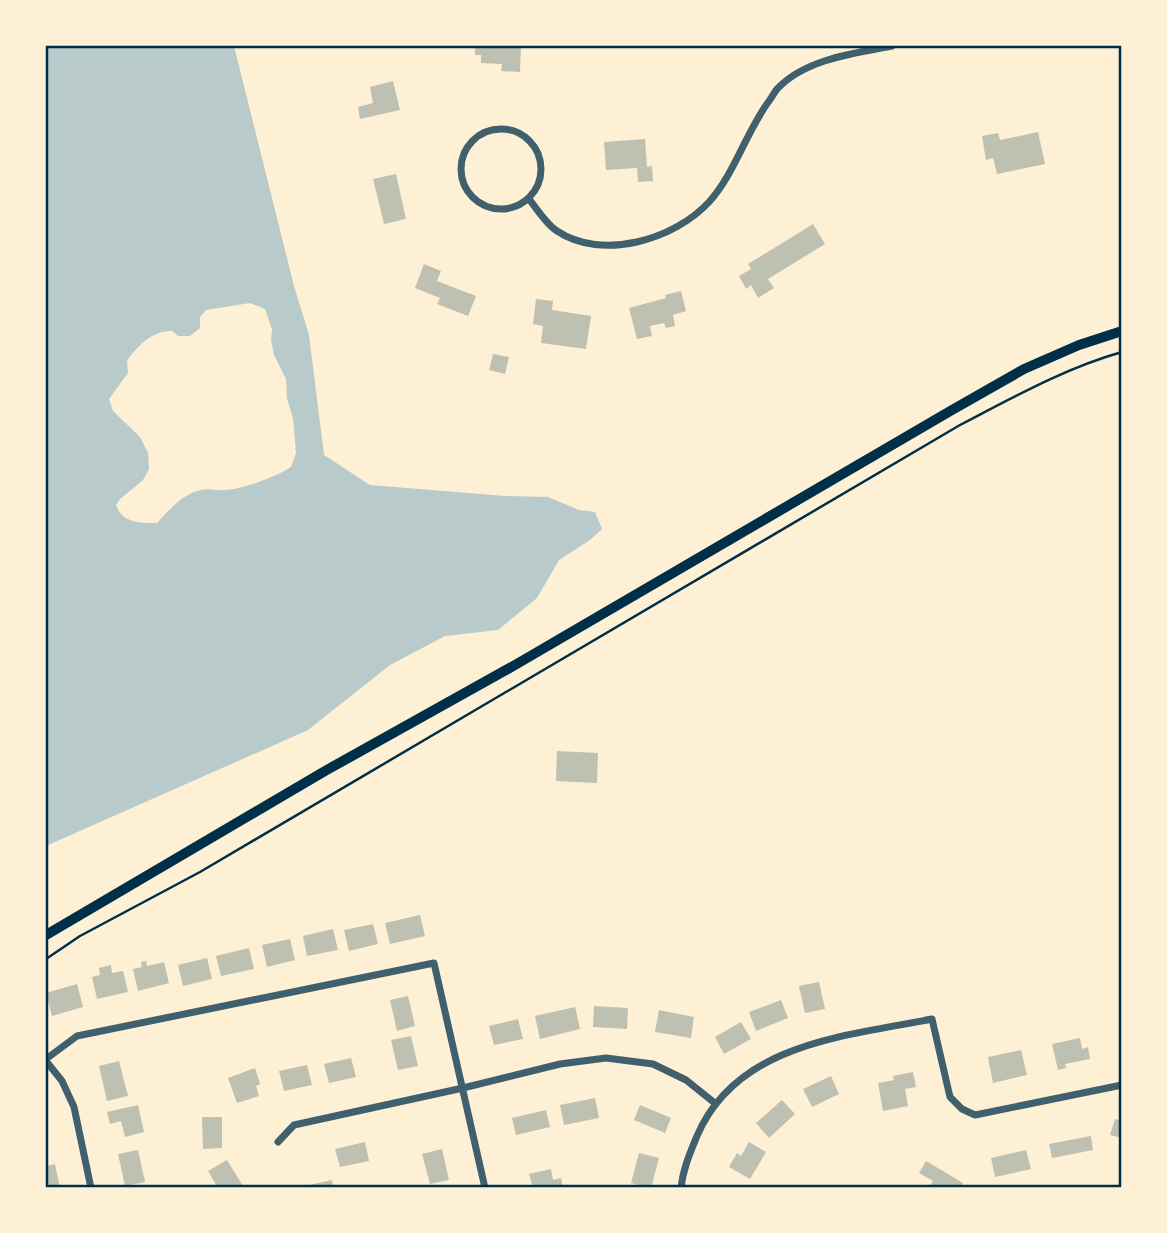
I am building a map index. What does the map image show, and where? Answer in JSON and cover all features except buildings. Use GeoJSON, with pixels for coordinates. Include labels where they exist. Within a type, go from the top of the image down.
{"type":"FeatureCollection","features":[{"type":"Feature","properties":{"kind":"main road"},"geometry":{"type":"LineString","coordinates":[[46,935],[325,771],[526,658],[1024,369],[1079,345],[1122,331]]}},
{"type":"Feature","properties":{"kind":"street"},"geometry":{"type":"LineString","coordinates":[[528,199],[555,230],[583,243],[622,244],[659,235],[695,214],[709,201],[728,174],[761,112],[779,88],[803,70],[824,61],[892,46]]}},
{"type":"Feature","properties":{"kind":"street"},"geometry":{"type":"LineString","coordinates":[[498,128],[510,129],[531,140],[538,150],[542,173],[539,184],[528,199],[512,208],[500,210],[477,201],[468,192],[461,169],[463,156],[468,145],[477,136],[498,128]]}},
{"type":"Feature","properties":{"kind":"street"},"geometry":{"type":"LineString","coordinates":[[91,1188],[74,1107],[62,1080],[46,1060],[77,1037],[434,963],[485,1188]]}},
{"type":"Feature","properties":{"kind":"street"},"geometry":{"type":"LineString","coordinates":[[681,1188],[688,1156],[702,1123],[723,1094],[750,1071],[779,1055],[825,1040],[932,1019],[950,1097],[962,1109],[975,1115],[1122,1085]]}},
{"type":"Feature","properties":{"kind":"street"},"geometry":{"type":"LineString","coordinates":[[278,1142],[294,1125],[560,1064],[606,1058],[653,1064],[686,1080],[716,1104]]}},
{"type":"Feature","properties":{"kind":"path"},"geometry":{"type":"LineString","coordinates":[[46,959],[80,936],[200,872],[960,425],[1036,386],[1103,357],[1122,352]]}},
{"type":"Feature","properties":{"kind":"shaded area"},"geometry":{"type":"Polygon","coordinates":[[[46,46],[234,46],[294,286],[309,335],[324,455],[370,485],[548,497],[579,510],[595,512],[602,529],[559,560],[537,598],[498,630],[445,636],[390,665],[308,730],[46,846],[46,46]],[[250,303],[206,310],[200,317],[200,328],[190,336],[178,336],[172,331],[158,333],[141,345],[127,361],[128,373],[109,399],[113,411],[140,437],[148,453],[149,469],[143,480],[116,505],[127,519],[157,523],[176,503],[194,492],[204,489],[239,488],[268,479],[291,467],[296,453],[293,418],[287,399],[286,379],[274,355],[272,329],[265,309],[250,303]]]}}]}
